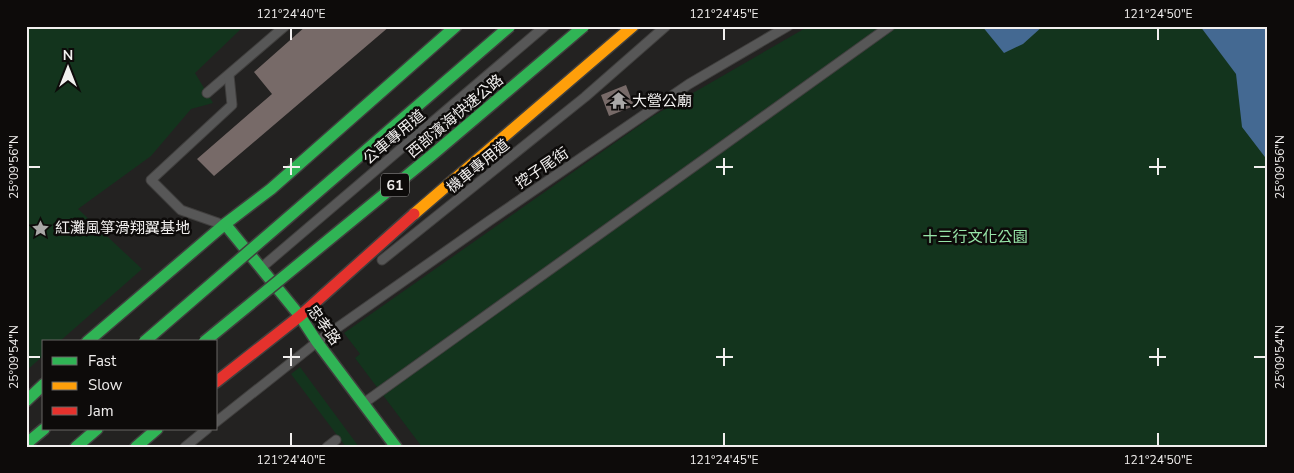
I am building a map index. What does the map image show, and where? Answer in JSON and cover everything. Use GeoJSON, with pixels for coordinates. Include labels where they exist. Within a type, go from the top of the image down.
{"type":"FeatureCollection","features":[{"type":"Feature","properties":{"kind":"main road"},"geometry":{"type":"LineString","coordinates":[[89,340],[225,224],[271,189],[456,26]]}},
{"type":"Feature","properties":{"kind":"main road"},"geometry":{"type":"LineString","coordinates":[[146,340],[510,26]]}},
{"type":"Feature","properties":{"kind":"main road","name":"西部濱海快速公路"},"geometry":{"type":"LineString","coordinates":[[206,340],[432,155],[584,26]]}},
{"type":"Feature","properties":{"kind":"main road"},"geometry":{"type":"LineString","coordinates":[[218,380],[300,316],[431,199],[633,26]]}},
{"type":"Feature","properties":{"kind":"main road","name":"忠孝路"},"geometry":{"type":"LineString","coordinates":[[225,224],[300,316],[317,342],[396,447]]}},
{"type":"Feature","properties":{"kind":"main road"},"geometry":{"type":"LineString","coordinates":[[26,401],[42,386]]}},
{"type":"Feature","properties":{"kind":"main road"},"geometry":{"type":"LineString","coordinates":[[26,444],[43,430]]}},
{"type":"Feature","properties":{"kind":"main road"},"geometry":{"type":"LineString","coordinates":[[76,447],[96,430]]}},
{"type":"Feature","properties":{"kind":"main road"},"geometry":{"type":"LineString","coordinates":[[136,447],[156,430]]}},
{"type":"Feature","properties":{"kind":"lane"},"geometry":{"type":"LineString","coordinates":[[207,93],[285,26]]}},
{"type":"Feature","properties":{"kind":"lane","name":"公車專用道"},"geometry":{"type":"LineString","coordinates":[[261,268],[545,26]]}},
{"type":"Feature","properties":{"kind":"lane","name":"機車專用道"},"geometry":{"type":"LineString","coordinates":[[372,268],[585,97],[666,26]]}},
{"type":"Feature","properties":{"kind":"lane","name":"挖子尾街"},"geometry":{"type":"LineString","coordinates":[[218,420],[317,342],[489,220],[689,84],[788,26]]}},
{"type":"Feature","properties":{"kind":"lane"},"geometry":{"type":"LineString","coordinates":[[363,404],[890,26]]}},
{"type":"Feature","properties":{"kind":"lane"},"geometry":{"type":"LineString","coordinates":[[229,75],[232,105],[151,180],[181,210],[215,223],[225,224],[244,199],[259,187]]}},
{"type":"Feature","properties":{"kind":"lane"},"geometry":{"type":"LineString","coordinates":[[300,316],[334,299]]}},
{"type":"Feature","properties":{"kind":"lane"},"geometry":{"type":"LineString","coordinates":[[185,447],[206,430]]}},
{"type":"Feature","properties":{"kind":"lane"},"geometry":{"type":"LineString","coordinates":[[327,447],[336,440]]}},
{"type":"Feature","properties":{"kind":"green space"},"geometry":{"type":"Polygon","coordinates":[[[26,26],[244,26],[195,73],[213,103],[191,109],[151,156],[78,209],[142,269],[61,340],[42,340],[42,357],[26,371],[26,26]]]}},
{"type":"Feature","properties":{"kind":"green space","name":"十三行文化公園"},"geometry":{"type":"Polygon","coordinates":[[[809,26],[1268,26],[1268,447],[422,447],[355,358],[360,354],[344,333],[653,116],[809,26]]]}},
{"type":"Feature","properties":{"kind":"green space"},"geometry":{"type":"Polygon","coordinates":[[[300,367],[359,447],[346,447],[291,374],[300,367]]]}},
{"type":"Feature","properties":{"kind":"water"},"geometry":{"type":"Polygon","coordinates":[[[982,26],[1043,26],[1023,44],[1004,53],[982,26]]]}},
{"type":"Feature","properties":{"kind":"water"},"geometry":{"type":"Polygon","coordinates":[[[1200,26],[1268,26],[1268,161],[1242,127],[1236,74],[1200,26]]]}},
{"type":"Feature","properties":{"kind":"building"},"geometry":{"type":"Polygon","coordinates":[[[306,26],[390,26],[214,176],[197,159],[272,94],[254,72],[306,26]]]}},
{"type":"Feature","properties":{"kind":"building","name":"大營公廟"},"geometry":{"type":"Polygon","coordinates":[[[626,85],[634,106],[609,116],[601,95],[626,85]]]}},
{"type":"Feature","properties":{"kind":"traffic: fast"},"geometry":{"type":"LineString","coordinates":[[89,340],[225,224],[271,189],[456,26]]}},
{"type":"Feature","properties":{"kind":"traffic: fast"},"geometry":{"type":"LineString","coordinates":[[146,340],[510,26]]}},
{"type":"Feature","properties":{"kind":"traffic: fast"},"geometry":{"type":"LineString","coordinates":[[206,340],[432,155],[584,26]]}},
{"type":"Feature","properties":{"kind":"traffic: fast"},"geometry":{"type":"LineString","coordinates":[[225,224],[300,316],[317,342],[396,447]]}},
{"type":"Feature","properties":{"kind":"traffic: fast"},"geometry":{"type":"LineString","coordinates":[[26,401],[42,386]]}},
{"type":"Feature","properties":{"kind":"traffic: fast"},"geometry":{"type":"LineString","coordinates":[[26,444],[43,430]]}},
{"type":"Feature","properties":{"kind":"traffic: fast"},"geometry":{"type":"LineString","coordinates":[[76,447],[96,430]]}},
{"type":"Feature","properties":{"kind":"traffic: fast"},"geometry":{"type":"LineString","coordinates":[[136,447],[156,430]]}},
{"type":"Feature","properties":{"kind":"traffic: slow"},"geometry":{"type":"LineString","coordinates":[[414,214],[633,26]]}},
{"type":"Feature","properties":{"kind":"traffic: jam"},"geometry":{"type":"LineString","coordinates":[[218,380],[300,316],[414,214]]}},
{"type":"Feature","properties":{"kind":"place","name":"大營公廟"},"geometry":{"type":"Point","coordinates":[618,101]}},
{"type":"Feature","properties":{"kind":"place","name":"紅灘風箏滑翔翼基地"},"geometry":{"type":"Point","coordinates":[41,228]}}]}
